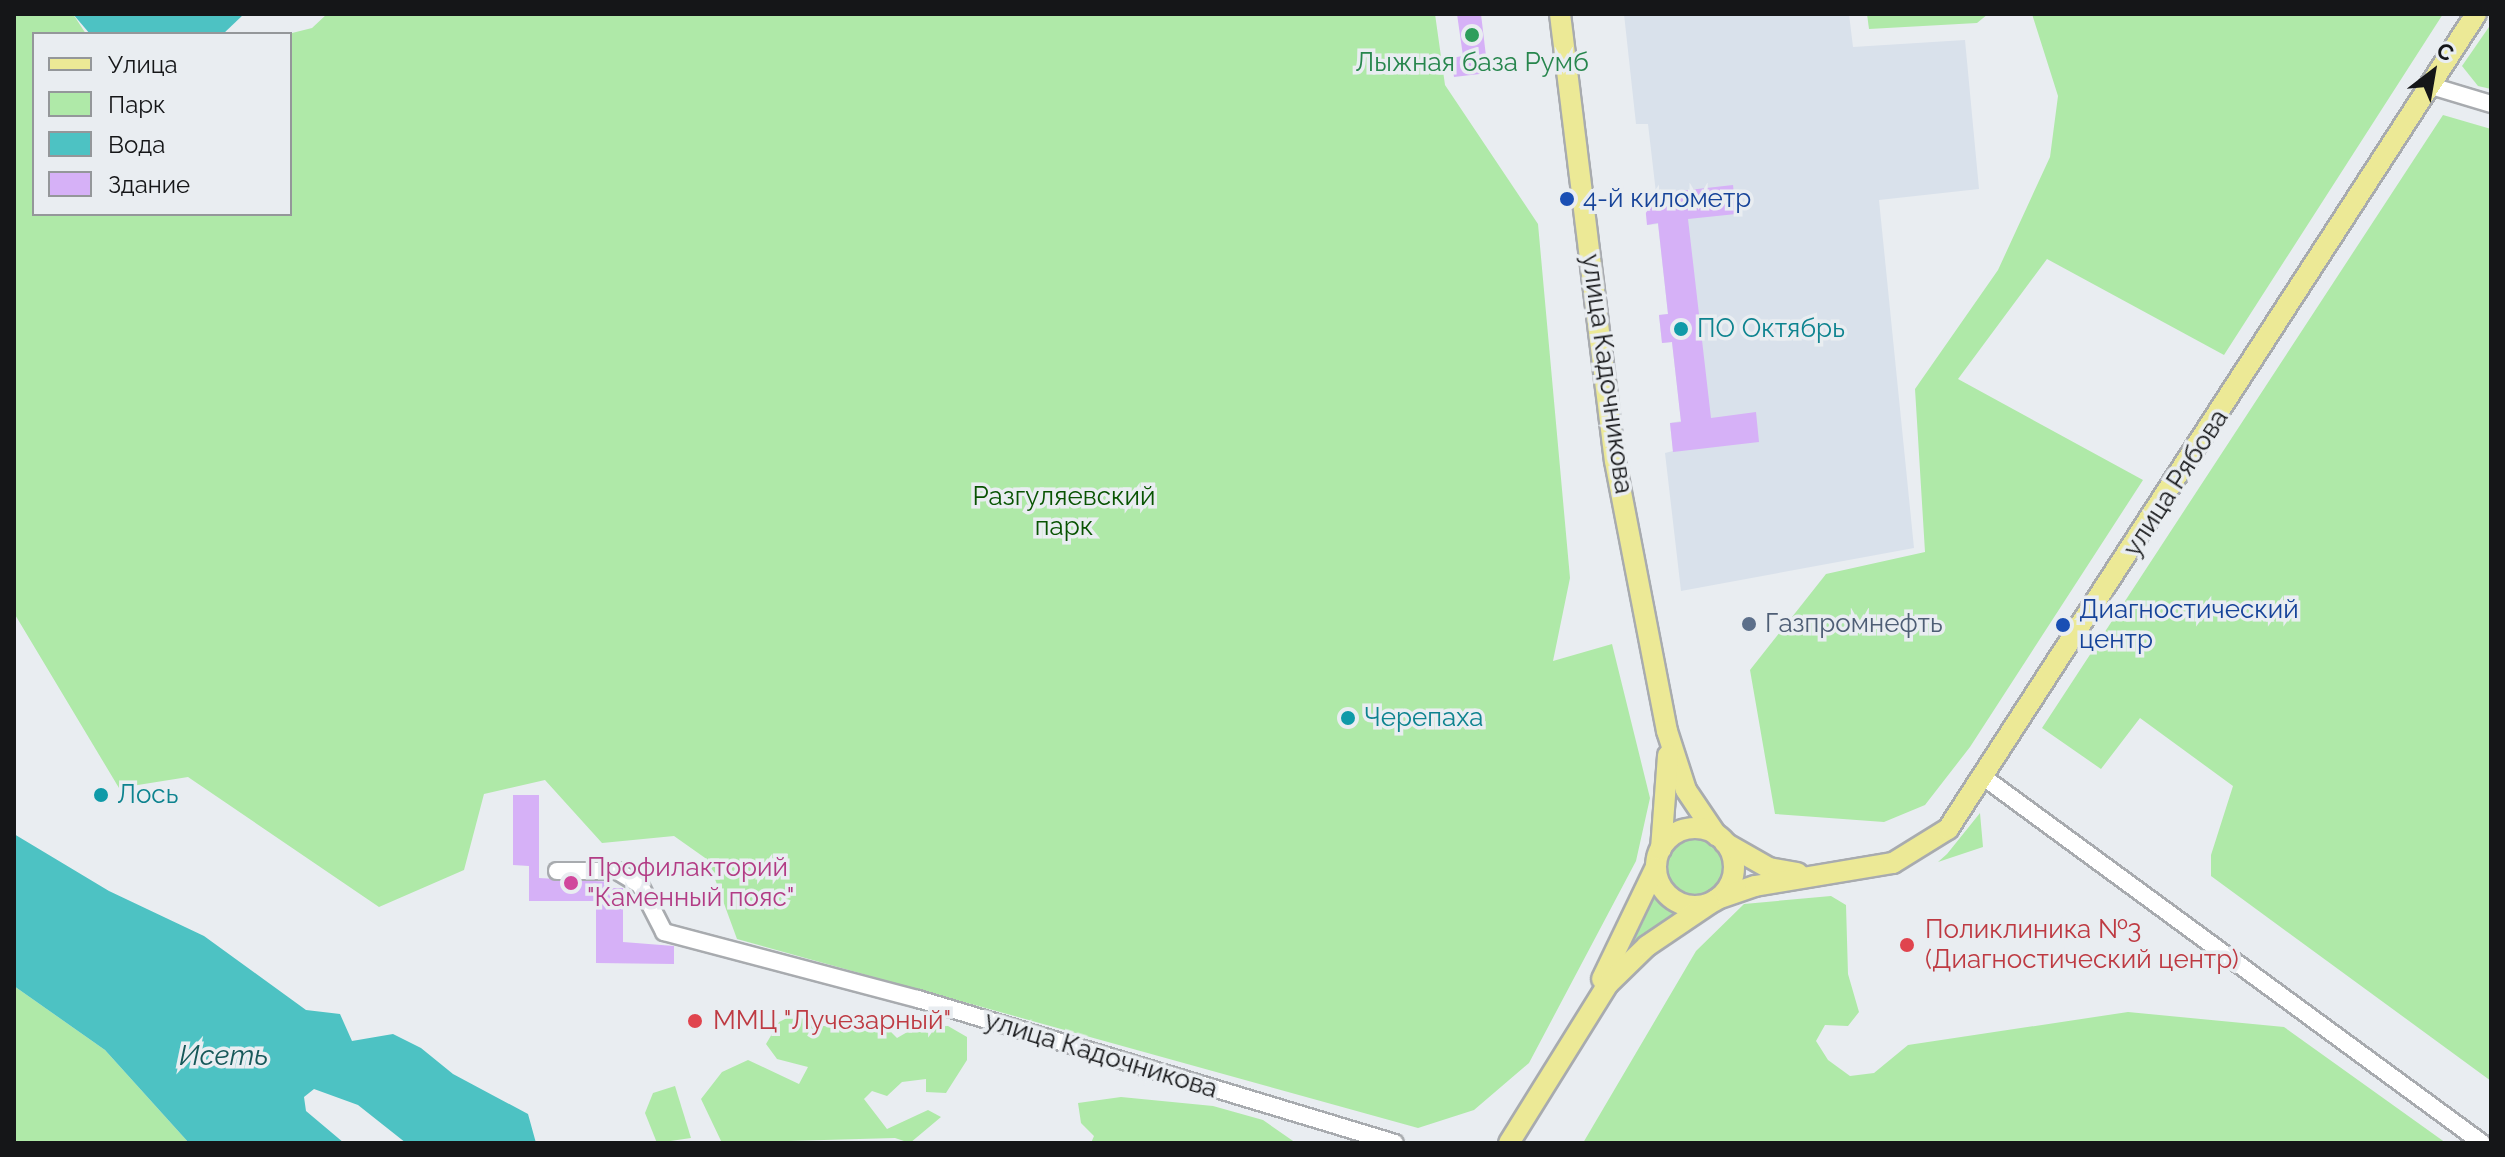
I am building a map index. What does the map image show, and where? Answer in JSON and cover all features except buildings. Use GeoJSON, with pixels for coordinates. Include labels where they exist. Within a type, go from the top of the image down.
{"type":"FeatureCollection","features":[{"type":"Feature","properties":{"kind":"main road","name":"улица Кадочникова"},"geometry":{"type":"LineString","coordinates":[[1560,14],[1615,461],[1667,731]]}},
{"type":"Feature","properties":{"kind":"main road","name":"улица Рябова"},"geometry":{"type":"LineString","coordinates":[[1818,875],[1893,863],[1919,853],[1948,829],[1986,779],[2476,14]]}},
{"type":"Feature","properties":{"kind":"main road"},"geometry":{"type":"LineString","coordinates":[[1584,1014],[1626,964],[1713,902],[1733,877],[1720,839],[1686,790],[1667,731]]}},
{"type":"Feature","properties":{"kind":"main road"},"geometry":{"type":"LineString","coordinates":[[1667,731],[1658,858],[1673,899],[1713,902],[1818,875]]}},
{"type":"Feature","properties":{"kind":"main road"},"geometry":{"type":"LineString","coordinates":[[1509,1143],[1584,1014],[1658,858],[1681,831],[1720,839],[1769,868],[1818,875]]}},
{"type":"Feature","properties":{"kind":"street"},"geometry":{"type":"LineString","coordinates":[[2431,86],[2491,104]]}},
{"type":"Feature","properties":{"kind":"street"},"geometry":{"type":"LineString","coordinates":[[1986,779],[2482,1143]]}},
{"type":"Feature","properties":{"kind":"street","name":"улица Кадочникова"},"geometry":{"type":"LineString","coordinates":[[557,871],[617,871],[640,885],[664,932],[918,999],[1395,1143]]}},
{"type":"Feature","properties":{"kind":"shaded area"},"geometry":{"type":"Polygon","coordinates":[[[1624,14],[1849,14],[1853,47],[1965,40],[1979,189],[1879,200],[1914,548],[1681,591],[1665,453],[1673,451],[1670,423],[1681,421],[1672,342],[1662,343],[1659,315],[1668,314],[1658,224],[1647,225],[1656,193],[1648,124],[1636,124],[1624,14]]]}},
{"type":"Feature","properties":{"kind":"green space","name":"Разгуляевский парк"},"geometry":{"type":"Polygon","coordinates":[[[14,14],[73,14],[85,32],[32,32],[32,216],[292,216],[292,33],[312,28],[327,14],[1435,14],[1445,85],[1538,224],[1570,578],[1553,661],[1612,644],[1650,798],[1636,861],[1529,1063],[1474,1110],[1418,1128],[737,939],[708,860],[674,836],[602,843],[545,780],[484,794],[464,870],[379,907],[188,777],[119,788],[14,613],[14,14]]]}},
{"type":"Feature","properties":{"kind":"green space"},"geometry":{"type":"Polygon","coordinates":[[[1867,14],[1988,14],[1977,23],[1869,29],[1867,14]]]}},
{"type":"Feature","properties":{"kind":"green space"},"geometry":{"type":"Polygon","coordinates":[[[2032,14],[2443,14],[2224,355],[2047,259],[1958,379],[2143,480],[1970,747],[1925,805],[1884,822],[1775,814],[1750,670],[1826,574],[1925,552],[1915,389],[1998,270],[2050,157],[2058,96],[2032,14]]]}},
{"type":"Feature","properties":{"kind":"green space"},"geometry":{"type":"Polygon","coordinates":[[[2491,24],[2491,89],[2478,86],[2462,66],[2491,24]]]}},
{"type":"Feature","properties":{"kind":"green space"},"geometry":{"type":"Polygon","coordinates":[[[2443,115],[2491,129],[2491,1081],[2211,876],[2211,855],[2233,786],[2140,718],[2101,769],[2042,728],[2443,115]]]}},
{"type":"Feature","properties":{"kind":"green space"},"geometry":{"type":"Polygon","coordinates":[[[1980,813],[1983,847],[1938,862],[1947,854],[1980,813]]]}},
{"type":"Feature","properties":{"kind":"green space"},"geometry":{"type":"Polygon","coordinates":[[[1695,836],[1717,845],[1726,867],[1717,889],[1695,898],[1673,889],[1664,867],[1673,845],[1695,836]]]}},
{"type":"Feature","properties":{"kind":"green space"},"geometry":{"type":"Polygon","coordinates":[[[1655,891],[1679,912],[1626,952],[1643,922],[1655,891]]]}},
{"type":"Feature","properties":{"kind":"green space"},"geometry":{"type":"Polygon","coordinates":[[[1831,896],[1846,905],[1848,974],[1859,1012],[1848,1026],[1825,1025],[1816,1041],[1828,1060],[1850,1076],[1874,1073],[1908,1045],[2128,1012],[2284,1027],[2446,1143],[1583,1143],[1696,951],[1744,904],[1831,896]]]}},
{"type":"Feature","properties":{"kind":"green space"},"geometry":{"type":"Polygon","coordinates":[[[14,986],[105,1050],[189,1143],[14,1143],[14,986]]]}},
{"type":"Feature","properties":{"kind":"green space"},"geometry":{"type":"Polygon","coordinates":[[[795,1014],[815,1026],[835,1026],[841,1014],[874,1015],[897,1038],[916,1027],[948,1026],[967,1037],[967,1060],[946,1093],[926,1092],[926,1079],[902,1082],[887,1096],[872,1091],[864,1099],[887,1129],[928,1110],[941,1117],[910,1143],[895,1138],[722,1143],[701,1099],[722,1072],[748,1060],[799,1084],[808,1067],[777,1059],[766,1044],[779,1022],[795,1014]]]}},
{"type":"Feature","properties":{"kind":"green space"},"geometry":{"type":"Polygon","coordinates":[[[675,1086],[691,1138],[657,1143],[645,1113],[653,1093],[675,1086]]]}},
{"type":"Feature","properties":{"kind":"green space"},"geometry":{"type":"Polygon","coordinates":[[[1121,1097],[1213,1106],[1263,1120],[1296,1143],[1091,1143],[1094,1136],[1081,1123],[1078,1103],[1121,1097]]]}},
{"type":"Feature","properties":{"kind":"water"},"geometry":{"type":"Polygon","coordinates":[[[73,14],[244,14],[225,32],[88,32],[73,14]]]}},
{"type":"Feature","properties":{"kind":"water","name":"Исеть"},"geometry":{"type":"Polygon","coordinates":[[[14,834],[109,891],[204,936],[306,1010],[340,1014],[352,1041],[393,1034],[421,1048],[453,1074],[528,1114],[536,1143],[406,1143],[358,1105],[314,1089],[304,1097],[306,1111],[344,1143],[189,1143],[105,1050],[14,986],[14,834]]]}},
{"type":"Feature","properties":{"kind":"place","name":"Лыжная база Румб"},"geometry":{"type":"Point","coordinates":[1472,35]}},
{"type":"Feature","properties":{"kind":"place","name":"4-й километр"},"geometry":{"type":"Point","coordinates":[1567,199]}},
{"type":"Feature","properties":{"kind":"place","name":"ПО Октябрь"},"geometry":{"type":"Point","coordinates":[1681,329]}},
{"type":"Feature","properties":{"kind":"place","name":"Газпромнефть"},"geometry":{"type":"Point","coordinates":[1749,624]}},
{"type":"Feature","properties":{"kind":"place","name":"Диагностический центр"},"geometry":{"type":"Point","coordinates":[2063,625]}},
{"type":"Feature","properties":{"kind":"place","name":"Черепаха"},"geometry":{"type":"Point","coordinates":[1348,718]}},
{"type":"Feature","properties":{"kind":"place","name":"Лось"},"geometry":{"type":"Point","coordinates":[101,795]}},
{"type":"Feature","properties":{"kind":"place","name":"Профилакторий \"Каменный пояс\""},"geometry":{"type":"Point","coordinates":[571,883]}},
{"type":"Feature","properties":{"kind":"place","name":"Поликлиника №3 (Диагностический центр)"},"geometry":{"type":"Point","coordinates":[1907,945]}},
{"type":"Feature","properties":{"kind":"place","name":"ММЦ \"Лучезарный\""},"geometry":{"type":"Point","coordinates":[695,1021]}}]}
